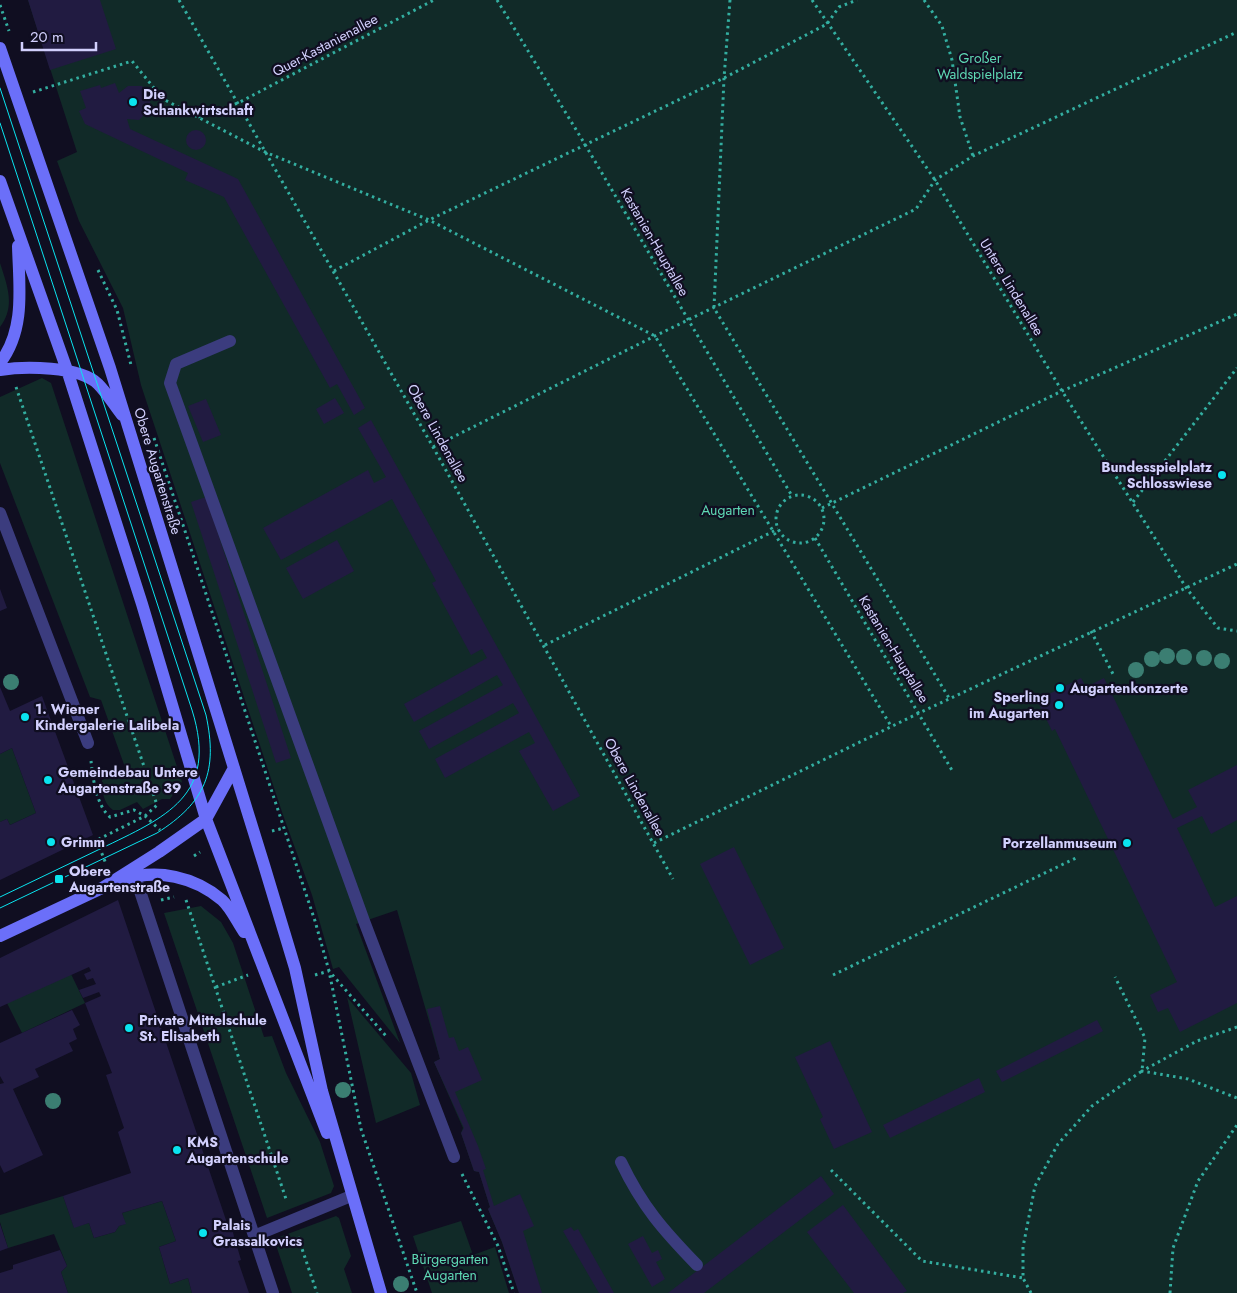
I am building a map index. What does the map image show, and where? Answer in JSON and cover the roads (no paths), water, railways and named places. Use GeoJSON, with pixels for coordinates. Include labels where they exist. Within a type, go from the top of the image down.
{"type":"FeatureCollection","features":[{"type":"Feature","properties":{"kind":"street","name":"Obere Augartenstraße"},"geometry":{"type":"LineString","coordinates":[[0,48],[128,423],[234,768],[295,968],[322,1091],[351,1196],[381,1293]]}},
{"type":"Feature","properties":{"kind":"street","name":"Obere Augartenstraße"},"geometry":{"type":"LineString","coordinates":[[0,181],[67,370],[139,594],[206,820],[351,1196]]}},
{"type":"Feature","properties":{"kind":"street"},"geometry":{"type":"LineString","coordinates":[[17,233],[21,313],[3,367],[67,370],[97,383],[128,423]]}},
{"type":"Feature","properties":{"kind":"street"},"geometry":{"type":"LineString","coordinates":[[230,341],[176,364],[170,383],[364,921],[454,1158]]}},
{"type":"Feature","properties":{"kind":"street"},"geometry":{"type":"LineString","coordinates":[[0,513],[88,743]]}},
{"type":"Feature","properties":{"kind":"street"},"geometry":{"type":"LineString","coordinates":[[0,936],[107,884],[172,844],[206,820],[234,768]]}},
{"type":"Feature","properties":{"kind":"street"},"geometry":{"type":"LineString","coordinates":[[107,884],[135,876],[171,875],[198,884],[223,901],[256,949]]}},
{"type":"Feature","properties":{"kind":"street"},"geometry":{"type":"LineString","coordinates":[[135,876],[274,1293]]}},
{"type":"Feature","properties":{"kind":"street"},"geometry":{"type":"LineString","coordinates":[[621,1162],[633,1187],[657,1223],[697,1265]]}},
{"type":"Feature","properties":{"kind":"street"},"geometry":{"type":"LineString","coordinates":[[254,1236],[351,1196]]}},
{"type":"Feature","properties":{"kind":"tram line"},"geometry":{"type":"LineString","coordinates":[[0,88],[206,715],[210,753],[209,769],[197,797],[174,821],[157,833],[0,908]]}},
{"type":"Feature","properties":{"kind":"tram line"},"geometry":{"type":"LineString","coordinates":[[0,123],[192,710],[199,739],[198,764],[192,783],[181,800],[165,814],[146,826],[0,897]]}},
{"type":"Feature","properties":{"kind":"place","name":"Die Schankwirtschaft"},"geometry":{"type":"Point","coordinates":[133,102]}},
{"type":"Feature","properties":{"kind":"place","name":"Bundesspielplatz Schlosswiese"},"geometry":{"type":"Point","coordinates":[1222,475]}},
{"type":"Feature","properties":{"kind":"place","name":"Augartenkonzerte"},"geometry":{"type":"Point","coordinates":[1060,688]}},
{"type":"Feature","properties":{"kind":"place","name":"Sperling im Augarten"},"geometry":{"type":"Point","coordinates":[1059,705]}},
{"type":"Feature","properties":{"kind":"place","name":"1. Wiener Kindergalerie Lalibela"},"geometry":{"type":"Point","coordinates":[25,717]}},
{"type":"Feature","properties":{"kind":"place","name":"Gemeindebau Untere Augartenstraße 39"},"geometry":{"type":"Point","coordinates":[48,780]}},
{"type":"Feature","properties":{"kind":"place","name":"Grimm"},"geometry":{"type":"Point","coordinates":[51,842]}},
{"type":"Feature","properties":{"kind":"place","name":"Porzellanmuseum"},"geometry":{"type":"Point","coordinates":[1127,843]}},
{"type":"Feature","properties":{"kind":"place","name":"Obere Augartenstraße"},"geometry":{"type":"Point","coordinates":[59,879]}},
{"type":"Feature","properties":{"kind":"place","name":"Private Mittelschule St. Elisabeth"},"geometry":{"type":"Point","coordinates":[129,1028]}},
{"type":"Feature","properties":{"kind":"place","name":"KMS Augartenschule"},"geometry":{"type":"Point","coordinates":[177,1150]}},
{"type":"Feature","properties":{"kind":"place","name":"Palais Grassalkovics"},"geometry":{"type":"Point","coordinates":[203,1233]}},
{"type":"Feature","properties":{"kind":"park label","name":"Großer Waldspielplatz"},"geometry":{"type":"Point","coordinates":[980,66]}},
{"type":"Feature","properties":{"kind":"park label","name":"Augarten"},"geometry":{"type":"Point","coordinates":[728,510]}},
{"type":"Feature","properties":{"kind":"park label","name":"Bürgergarten Augarten"},"geometry":{"type":"Point","coordinates":[450,1268]}}]}
